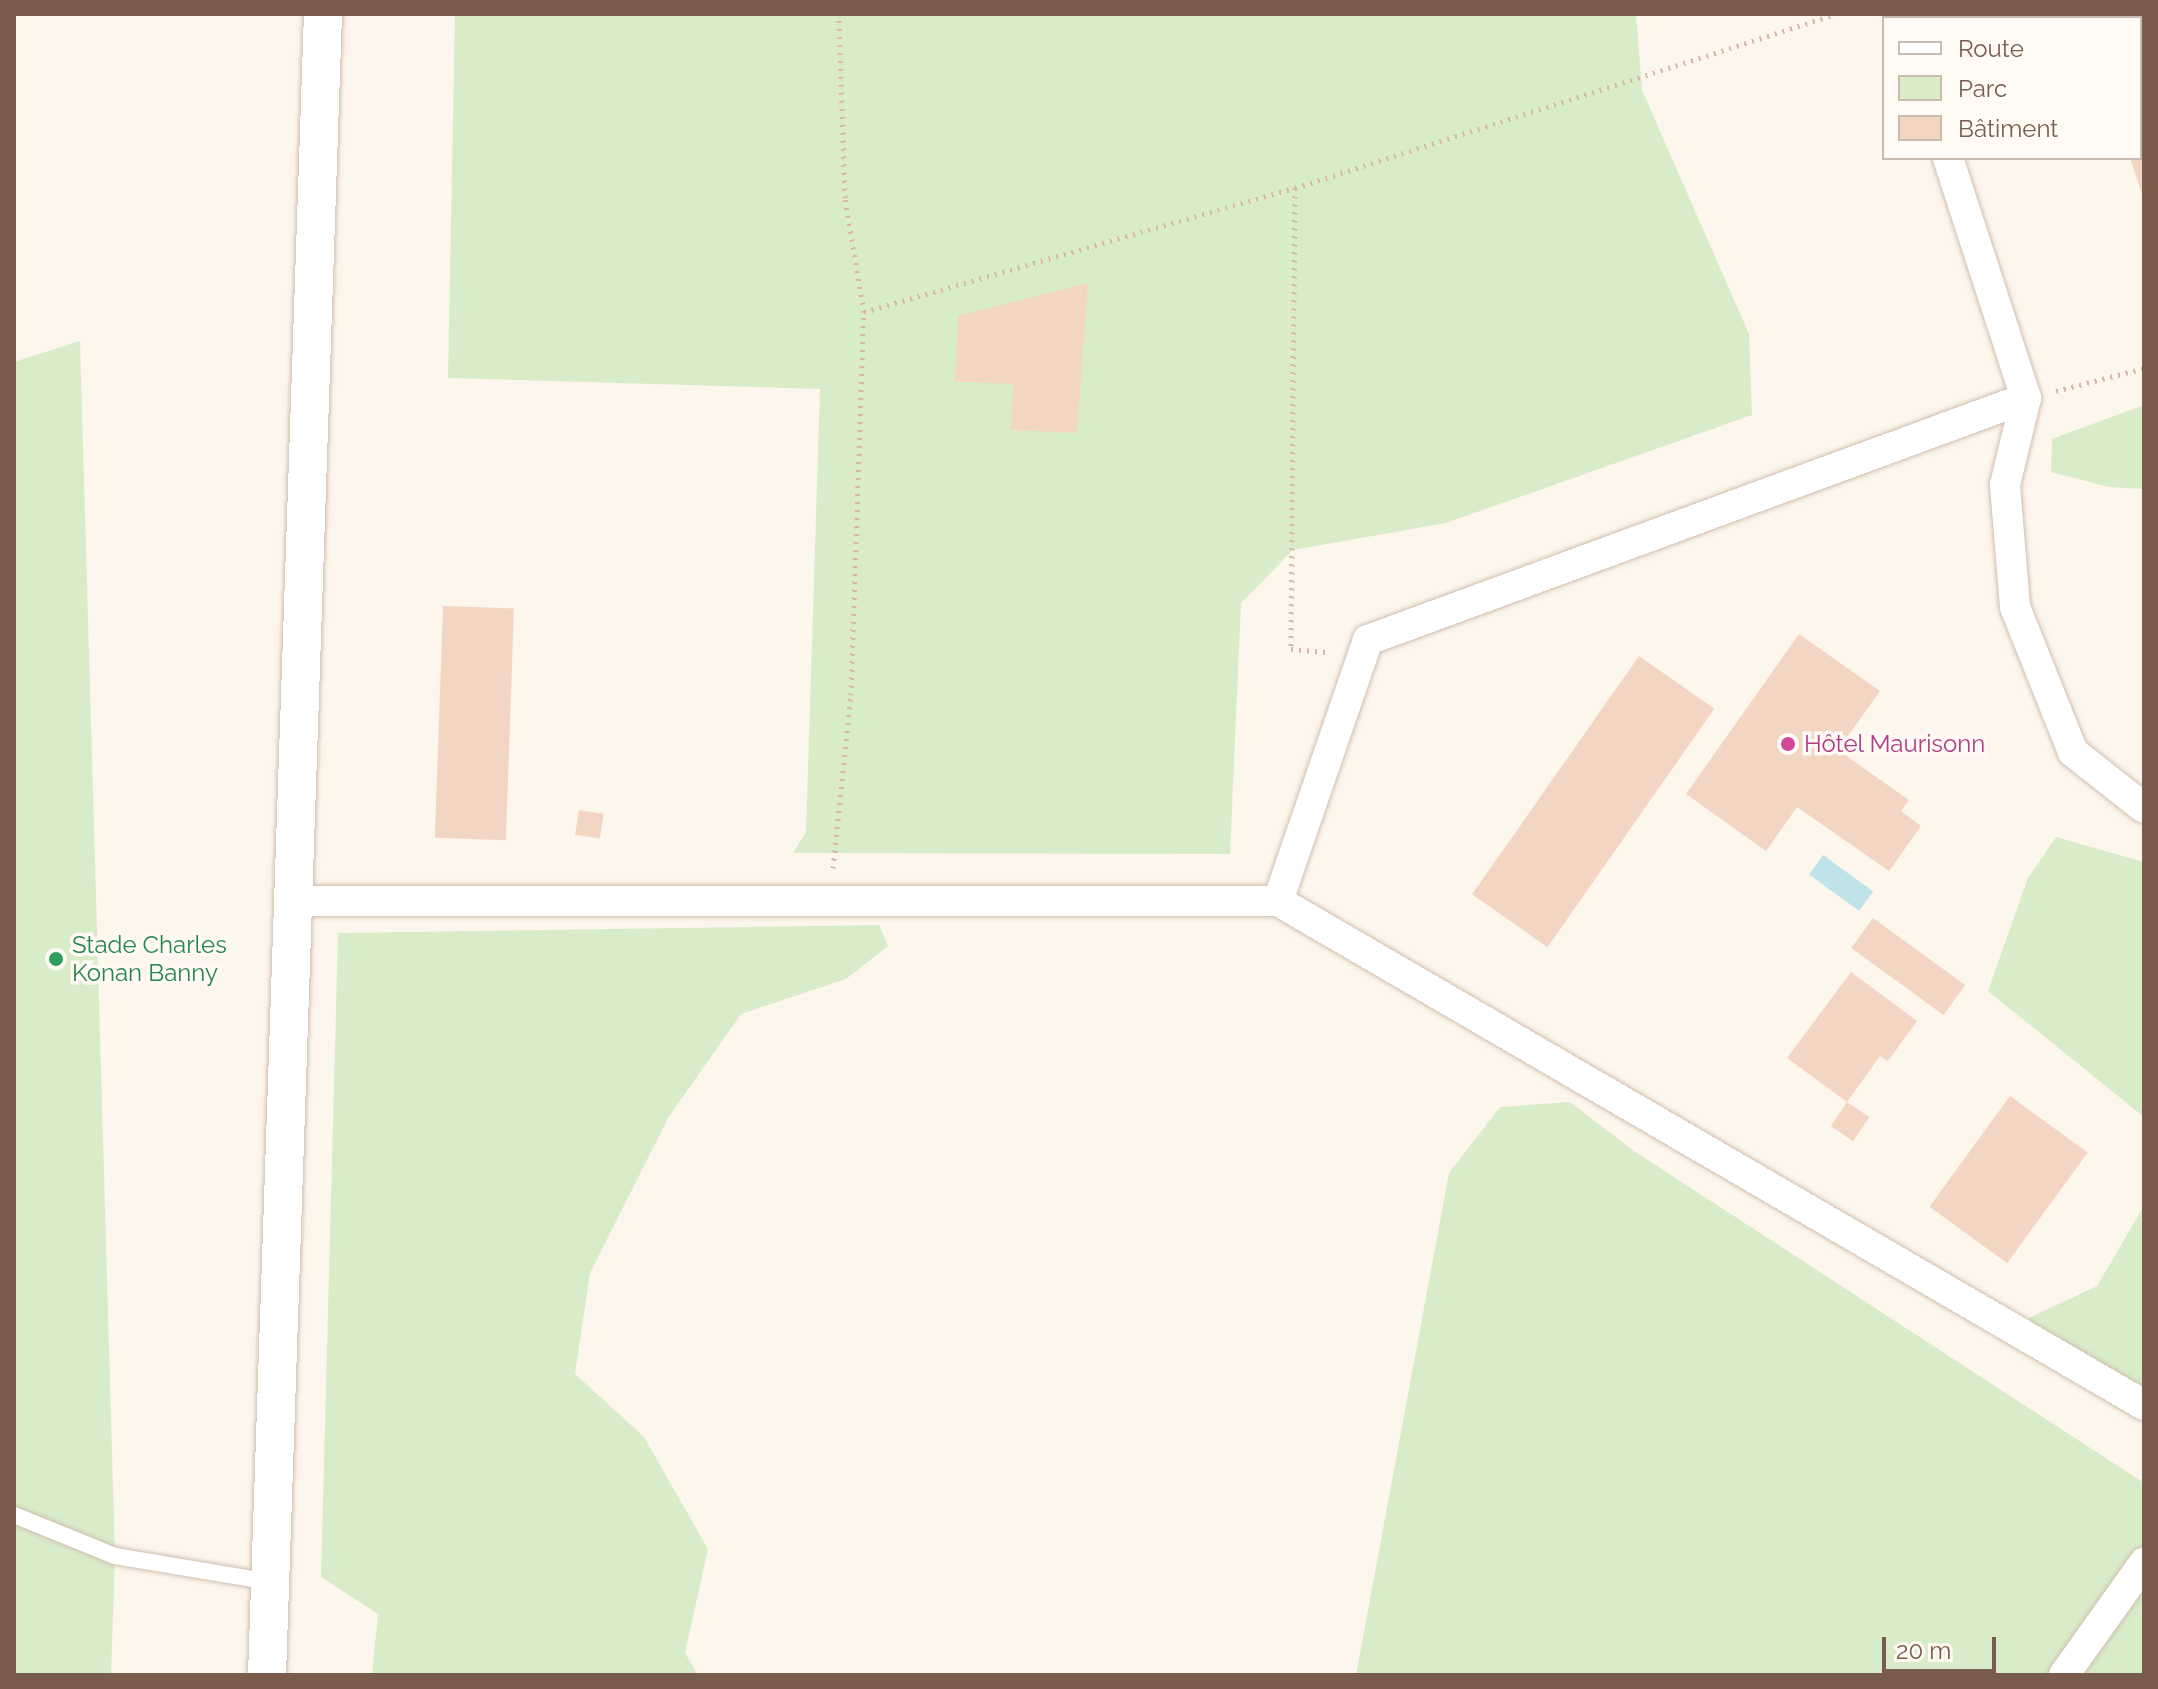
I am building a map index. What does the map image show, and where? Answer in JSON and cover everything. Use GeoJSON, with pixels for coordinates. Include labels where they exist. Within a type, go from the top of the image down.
{"type":"FeatureCollection","features":[{"type":"Feature","properties":{"kind":"street"},"geometry":{"type":"LineString","coordinates":[[267,1675],[323,14]]}},
{"type":"Feature","properties":{"kind":"street"},"geometry":{"type":"LineString","coordinates":[[1949,160],[2026,398],[2005,485],[2015,607],[2073,752],[2144,808]]}},
{"type":"Feature","properties":{"kind":"street"},"geometry":{"type":"LineString","coordinates":[[1278,901],[1368,640],[2026,398]]}},
{"type":"Feature","properties":{"kind":"street"},"geometry":{"type":"LineString","coordinates":[[292,901],[1278,901],[2144,1405]]}},
{"type":"Feature","properties":{"kind":"street"},"geometry":{"type":"LineString","coordinates":[[2064,1675],[2144,1563]]}},
{"type":"Feature","properties":{"kind":"lane"},"geometry":{"type":"LineString","coordinates":[[14,1515],[115,1556],[270,1582]]}},
{"type":"Feature","properties":{"kind":"path"},"geometry":{"type":"LineString","coordinates":[[829,901],[851,695],[864,312],[845,198],[839,14]]}},
{"type":"Feature","properties":{"kind":"path"},"geometry":{"type":"LineString","coordinates":[[864,312],[1295,188],[1836,14]]}},
{"type":"Feature","properties":{"kind":"path"},"geometry":{"type":"LineString","coordinates":[[1295,188],[1291,649],[1324,654],[1368,640]]}},
{"type":"Feature","properties":{"kind":"path"},"geometry":{"type":"LineString","coordinates":[[2026,398],[2144,368]]}},
{"type":"Feature","properties":{"kind":"green space"},"geometry":{"type":"Polygon","coordinates":[[[455,14],[1636,14],[1642,90],[1749,334],[1752,415],[1446,523],[1293,550],[1241,603],[1230,854],[793,853],[806,832],[820,389],[448,378],[455,14]]]}},
{"type":"Feature","properties":{"kind":"green space","name":"Stade Charles Konan Banny"},"geometry":{"type":"Polygon","coordinates":[[[80,341],[115,1556],[111,1675],[14,1675],[14,362],[80,341]]]}},
{"type":"Feature","properties":{"kind":"green space"},"geometry":{"type":"Polygon","coordinates":[[[2144,405],[2144,489],[2109,487],[2051,472],[2052,439],[2144,405]]]}},
{"type":"Feature","properties":{"kind":"green space"},"geometry":{"type":"Polygon","coordinates":[[[2056,837],[2144,862],[2144,1117],[1988,991],[2028,878],[2056,837]]]}},
{"type":"Feature","properties":{"kind":"green space"},"geometry":{"type":"Polygon","coordinates":[[[879,925],[888,946],[846,979],[741,1014],[668,1118],[590,1273],[575,1374],[644,1437],[708,1549],[685,1653],[698,1675],[372,1675],[378,1614],[321,1577],[338,933],[879,925]]]}},
{"type":"Feature","properties":{"kind":"green space"},"geometry":{"type":"Polygon","coordinates":[[[1570,1102],[1634,1151],[2144,1483],[2144,1675],[1356,1675],[1449,1173],[1500,1107],[1570,1102]]]}},
{"type":"Feature","properties":{"kind":"green space"},"geometry":{"type":"Polygon","coordinates":[[[2144,1206],[2144,1399],[2026,1348],[2029,1318],[2097,1286],[2144,1206]]]}},
{"type":"Feature","properties":{"kind":"water"},"geometry":{"type":"Polygon","coordinates":[[[1823,855],[1873,891],[1859,911],[1809,874],[1823,855]]]}},
{"type":"Feature","properties":{"kind":"building"},"geometry":{"type":"Polygon","coordinates":[[[2144,139],[2144,197],[2131,160],[2142,160],[2144,139]]]}},
{"type":"Feature","properties":{"kind":"building"},"geometry":{"type":"Polygon","coordinates":[[[1088,283],[1077,433],[1011,430],[1013,384],[955,382],[958,316],[1088,283]]]}},
{"type":"Feature","properties":{"kind":"building"},"geometry":{"type":"Polygon","coordinates":[[[443,606],[514,608],[506,840],[435,838],[443,606]]]}},
{"type":"Feature","properties":{"kind":"building"},"geometry":{"type":"Polygon","coordinates":[[[1799,634],[1880,691],[1838,750],[1909,800],[1901,811],[1921,826],[1889,871],[1797,807],[1766,851],[1686,794],[1799,634]]]}},
{"type":"Feature","properties":{"kind":"building"},"geometry":{"type":"Polygon","coordinates":[[[1639,656],[1714,709],[1547,947],[1472,894],[1639,656]]]}},
{"type":"Feature","properties":{"kind":"building"},"geometry":{"type":"Polygon","coordinates":[[[579,810],[604,814],[600,839],[575,835],[579,810]]]}},
{"type":"Feature","properties":{"kind":"building"},"geometry":{"type":"Polygon","coordinates":[[[1873,918],[1965,985],[1943,1015],[1851,948],[1873,918]]]}},
{"type":"Feature","properties":{"kind":"building"},"geometry":{"type":"Polygon","coordinates":[[[1851,972],[1917,1021],[1888,1061],[1880,1056],[1847,1102],[1787,1058],[1851,972]]]}},
{"type":"Feature","properties":{"kind":"building"},"geometry":{"type":"Polygon","coordinates":[[[2010,1096],[2088,1152],[2007,1263],[1929,1207],[2010,1096]]]}},
{"type":"Feature","properties":{"kind":"building"},"geometry":{"type":"Polygon","coordinates":[[[1847,1102],[1869,1117],[1853,1141],[1831,1126],[1847,1102]]]}},
{"type":"Feature","properties":{"kind":"place","name":"Hôtel Maurisonn"},"geometry":{"type":"Point","coordinates":[1788,744]}},
{"type":"Feature","properties":{"kind":"place","name":"Stade Charles Konan Banny"},"geometry":{"type":"Point","coordinates":[56,959]}}]}
